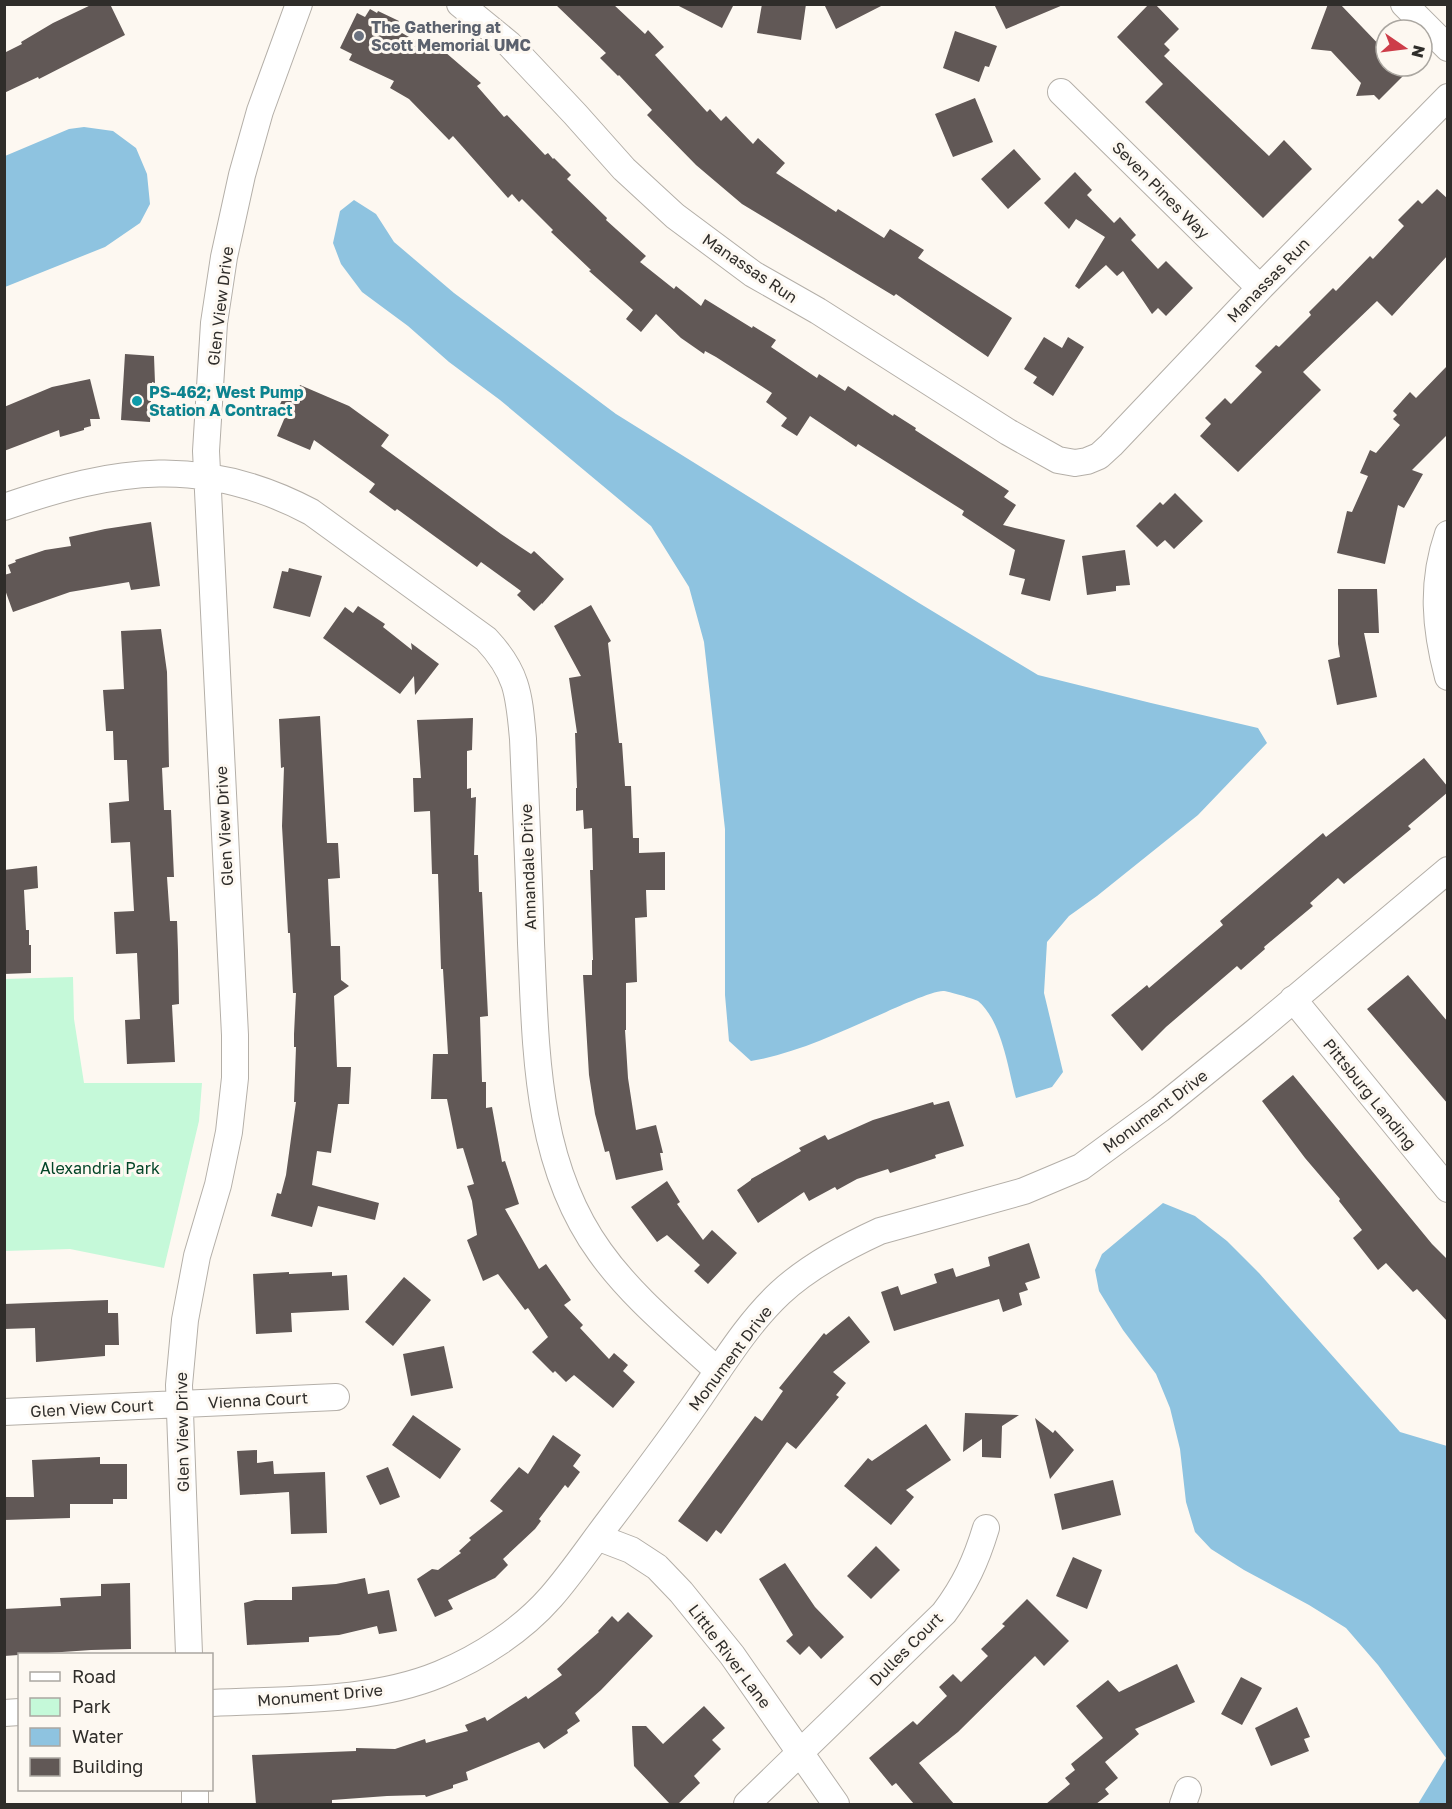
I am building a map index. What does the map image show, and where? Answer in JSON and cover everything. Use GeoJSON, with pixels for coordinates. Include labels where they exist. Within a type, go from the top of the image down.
{"type":"FeatureCollection","features":[{"type":"Feature","properties":{"kind":"street","name":"Glen View Drive"},"geometry":{"type":"LineString","coordinates":[[189,1653],[179,1385],[185,1320],[197,1256],[218,1185],[229,1132],[235,1078],[235,1035],[206,451],[214,323],[224,257],[242,176],[260,111],[299,4]]}},
{"type":"Feature","properties":{"kind":"street","name":"Manassas Run"},"geometry":{"type":"LineString","coordinates":[[460,4],[509,44],[624,169],[675,216],[730,258],[1008,432],[1058,460],[1075,463],[1090,471],[1099,456],[1448,97]]}},
{"type":"Feature","properties":{"kind":"street"},"geometry":{"type":"LineString","coordinates":[[1404,4],[1448,48]]}},
{"type":"Feature","properties":{"kind":"street","name":"Seven Pines Way"},"geometry":{"type":"LineString","coordinates":[[1061,92],[1260,288]]}},
{"type":"Feature","properties":{"kind":"street","name":"Annandale Drive"},"geometry":{"type":"LineString","coordinates":[[4,507],[80,483],[126,475],[163,473],[207,476],[242,483],[282,496],[311,512],[486,639],[500,653],[512,674],[518,693],[523,739],[538,1081],[547,1131],[562,1179],[581,1223],[599,1251],[625,1284],[717,1371]]}},
{"type":"Feature","properties":{"kind":"street"},"geometry":{"type":"LineString","coordinates":[[1448,534],[1438,573],[1436,603],[1439,641],[1448,677]]}},
{"type":"Feature","properties":{"kind":"street","name":"Monument Drive"},"geometry":{"type":"LineString","coordinates":[[213,1703],[358,1695],[400,1687],[440,1674],[477,1656],[513,1632],[550,1598],[663,1450],[753,1322],[782,1292],[821,1261],[880,1231],[1023,1191],[1081,1167],[1160,1109],[1448,870]]}},
{"type":"Feature","properties":{"kind":"street","name":"Pittsburg Landing"},"geometry":{"type":"LineString","coordinates":[[1293,999],[1448,1189]]}},
{"type":"Feature","properties":{"kind":"street","name":"Vienna Court"},"geometry":{"type":"LineString","coordinates":[[179,1404],[336,1397]]}},
{"type":"Feature","properties":{"kind":"street","name":"Glen View Court"},"geometry":{"type":"LineString","coordinates":[[4,1412],[179,1404]]}},
{"type":"Feature","properties":{"kind":"street","name":"Dulles Court"},"geometry":{"type":"LineString","coordinates":[[747,1804],[944,1613],[959,1592],[977,1559],[986,1528]]}},
{"type":"Feature","properties":{"kind":"street","name":"Little River Lane"},"geometry":{"type":"LineString","coordinates":[[597,1537],[631,1550],[657,1568],[681,1592],[732,1655],[836,1804]]}},
{"type":"Feature","properties":{"kind":"green space","name":"Alexandria Park"},"geometry":{"type":"Polygon","coordinates":[[[73,977],[74,1019],[84,1083],[202,1083],[199,1121],[164,1268],[70,1249],[5,1251],[5,979],[73,977]]]}},
{"type":"Feature","properties":{"kind":"water"},"geometry":{"type":"Polygon","coordinates":[[[84,127],[113,131],[136,148],[147,174],[150,204],[140,223],[105,247],[5,287],[5,156],[69,129],[84,127]]]}},
{"type":"Feature","properties":{"kind":"water"},"geometry":{"type":"Polygon","coordinates":[[[354,200],[376,214],[394,242],[454,293],[616,414],[1038,675],[1258,728],[1267,743],[1198,815],[1069,916],[1047,942],[1044,993],[1063,1072],[1052,1087],[1016,1098],[1003,1046],[986,1010],[978,1001],[946,991],[922,997],[819,1041],[785,1053],[751,1061],[729,1041],[725,995],[725,829],[704,642],[689,587],[651,526],[500,400],[362,292],[341,264],[333,243],[340,211],[354,200]]]}},
{"type":"Feature","properties":{"kind":"water"},"geometry":{"type":"Polygon","coordinates":[[[1163,1203],[1195,1216],[1227,1241],[1259,1273],[1400,1432],[1447,1446],[1447,1804],[1418,1804],[1446,1758],[1378,1665],[1346,1628],[1244,1570],[1211,1549],[1195,1532],[1186,1502],[1180,1449],[1170,1408],[1156,1374],[1123,1330],[1099,1291],[1095,1270],[1102,1254],[1163,1203]]]}},
{"type":"Feature","properties":{"kind":"building"},"geometry":{"type":"Polygon","coordinates":[[[93,4],[110,4],[125,35],[39,79],[38,77],[4,93],[4,53],[53,23],[93,4]]]}},
{"type":"Feature","properties":{"kind":"building"},"geometry":{"type":"Polygon","coordinates":[[[555,4],[613,4],[645,34],[648,30],[664,47],[655,55],[707,112],[710,109],[721,121],[726,116],[753,144],[758,138],[785,163],[776,173],[836,212],[838,209],[884,238],[890,229],[924,250],[918,258],[1012,318],[988,357],[896,294],[894,296],[742,204],[696,165],[647,115],[652,110],[600,58],[606,53],[555,4]]]}},
{"type":"Feature","properties":{"kind":"building"},"geometry":{"type":"Polygon","coordinates":[[[675,4],[734,4],[722,28],[675,4]]]}},
{"type":"Feature","properties":{"kind":"building"},"geometry":{"type":"Polygon","coordinates":[[[762,4],[806,4],[801,40],[757,33],[762,4]]]}},
{"type":"Feature","properties":{"kind":"building"},"geometry":{"type":"Polygon","coordinates":[[[824,4],[885,4],[836,29],[824,4]]]}},
{"type":"Feature","properties":{"kind":"building"},"geometry":{"type":"Polygon","coordinates":[[[994,4],[1063,4],[1063,5],[1006,29],[994,4]]]}},
{"type":"Feature","properties":{"kind":"building"},"geometry":{"type":"Polygon","coordinates":[[[1149,4],[1155,4],[1179,29],[1164,44],[1170,50],[1164,56],[1269,156],[1284,140],[1312,169],[1263,218],[1145,102],[1163,84],[1117,37],[1149,4]]]}},
{"type":"Feature","properties":{"kind":"building"},"geometry":{"type":"Polygon","coordinates":[[[1328,4],[1340,4],[1374,39],[1374,78],[1401,78],[1379,100],[1374,95],[1356,96],[1361,83],[1331,51],[1311,49],[1328,4]]]}},
{"type":"Feature","properties":{"kind":"building"},"geometry":{"type":"Polygon","coordinates":[[[370,9],[399,21],[395,29],[430,49],[432,44],[445,52],[481,83],[477,86],[504,117],[507,115],[545,155],[548,153],[571,175],[567,179],[607,218],[606,220],[646,256],[640,262],[674,289],[676,286],[701,306],[705,299],[752,328],[753,326],[776,340],[771,347],[817,378],[819,374],[845,391],[848,386],[893,416],[894,414],[916,428],[915,430],[1009,491],[1004,497],[1016,505],[1003,525],[1065,540],[1050,601],[1021,594],[1025,579],[1009,575],[1015,550],[962,515],[964,511],[858,444],[856,447],[810,416],[797,436],[781,426],[787,418],[766,402],[772,393],[716,357],[705,351],[704,354],[681,338],[656,314],[641,332],[626,319],[633,310],[589,271],[591,270],[551,232],[553,230],[522,199],[519,202],[512,194],[508,198],[453,136],[449,140],[409,99],[390,88],[394,81],[349,60],[352,54],[340,48],[357,13],[365,17],[370,9]]]}},
{"type":"Feature","properties":{"kind":"building"},"geometry":{"type":"Polygon","coordinates":[[[955,31],[997,46],[989,67],[985,66],[979,82],[943,68],[955,31]]]}},
{"type":"Feature","properties":{"kind":"building"},"geometry":{"type":"Polygon","coordinates":[[[975,98],[993,142],[953,157],[935,114],[975,98]]]}},
{"type":"Feature","properties":{"kind":"building"},"geometry":{"type":"Polygon","coordinates":[[[1014,149],[1041,179],[1008,209],[981,179],[1014,149]]]}},
{"type":"Feature","properties":{"kind":"building"},"geometry":{"type":"Polygon","coordinates":[[[1075,172],[1092,190],[1087,195],[1114,223],[1120,217],[1136,235],[1131,240],[1158,269],[1166,261],[1193,288],[1166,316],[1158,308],[1152,314],[1123,271],[1117,276],[1106,265],[1079,289],[1075,286],[1105,237],[1076,219],[1069,229],[1044,203],[1075,172]]]}},
{"type":"Feature","properties":{"kind":"building"},"geometry":{"type":"Polygon","coordinates":[[[1437,189],[1448,199],[1448,255],[1392,316],[1377,301],[1303,372],[1321,390],[1238,472],[1200,436],[1211,424],[1205,418],[1225,398],[1231,404],[1262,372],[1255,366],[1276,345],[1279,347],[1311,315],[1309,312],[1333,288],[1336,291],[1370,256],[1373,259],[1404,226],[1398,220],[1418,200],[1422,204],[1437,189]]]}},
{"type":"Feature","properties":{"kind":"building"},"geometry":{"type":"Polygon","coordinates":[[[1044,337],[1062,348],[1068,337],[1084,347],[1053,396],[1033,383],[1037,377],[1024,369],[1044,337]]]}},
{"type":"Feature","properties":{"kind":"building","name":"PS-462; West Pump Station A Contract"},"geometry":{"type":"Polygon","coordinates":[[[125,354],[154,356],[155,383],[152,382],[150,422],[121,420],[125,354]]]}},
{"type":"Feature","properties":{"kind":"building"},"geometry":{"type":"Polygon","coordinates":[[[1448,365],[1448,434],[1412,470],[1423,474],[1404,508],[1398,505],[1385,564],[1337,553],[1347,511],[1352,512],[1368,476],[1360,473],[1370,450],[1376,453],[1400,425],[1393,419],[1397,415],[1393,411],[1410,392],[1416,398],[1448,365]]]}},
{"type":"Feature","properties":{"kind":"building"},"geometry":{"type":"Polygon","coordinates":[[[90,379],[100,419],[90,419],[91,426],[84,430],[60,437],[59,430],[4,451],[4,407],[52,387],[90,379]]]}},
{"type":"Feature","properties":{"kind":"building"},"geometry":{"type":"Polygon","coordinates":[[[300,385],[349,406],[389,435],[381,446],[501,534],[531,554],[534,551],[564,579],[534,611],[517,595],[521,591],[481,562],[477,567],[397,509],[395,511],[369,492],[375,484],[314,440],[310,450],[277,436],[285,417],[276,413],[288,387],[298,391],[300,385]]]}},
{"type":"Feature","properties":{"kind":"building"},"geometry":{"type":"Polygon","coordinates":[[[1175,493],[1203,521],[1174,549],[1165,540],[1157,547],[1136,526],[1160,502],[1163,505],[1175,493]]]}},
{"type":"Feature","properties":{"kind":"building"},"geometry":{"type":"Polygon","coordinates":[[[151,522],[160,586],[131,590],[129,582],[70,592],[13,612],[4,587],[4,575],[11,573],[8,565],[16,562],[15,560],[45,550],[71,546],[69,537],[151,522]]]}},
{"type":"Feature","properties":{"kind":"building"},"geometry":{"type":"Polygon","coordinates":[[[1125,550],[1130,585],[1116,586],[1116,591],[1087,595],[1082,556],[1125,550]]]}},
{"type":"Feature","properties":{"kind":"building"},"geometry":{"type":"Polygon","coordinates":[[[289,568],[322,576],[310,617],[273,608],[282,571],[288,572],[289,568]]]}},
{"type":"Feature","properties":{"kind":"building"},"geometry":{"type":"Polygon","coordinates":[[[1338,589],[1377,589],[1379,633],[1364,633],[1377,697],[1337,705],[1328,660],[1340,657],[1338,589]]]}},
{"type":"Feature","properties":{"kind":"building"},"geometry":{"type":"Polygon","coordinates":[[[591,605],[611,641],[608,643],[619,743],[622,743],[625,786],[631,786],[633,838],[639,838],[639,853],[665,852],[665,890],[646,890],[647,917],[635,918],[637,982],[626,983],[625,1030],[628,1078],[636,1130],[656,1125],[663,1153],[660,1153],[663,1170],[616,1180],[609,1151],[605,1152],[595,1114],[589,1075],[583,975],[592,975],[593,960],[590,870],[593,870],[592,828],[584,829],[583,810],[576,811],[575,733],[577,733],[569,678],[581,676],[554,626],[591,605]]]}},
{"type":"Feature","properties":{"kind":"building"},"geometry":{"type":"Polygon","coordinates":[[[358,606],[385,624],[383,627],[412,650],[411,643],[439,664],[415,695],[414,676],[400,694],[323,638],[345,607],[353,613],[358,606]]]}},
{"type":"Feature","properties":{"kind":"building"},"geometry":{"type":"Polygon","coordinates":[[[161,629],[167,672],[169,767],[162,768],[164,810],[171,810],[174,877],[167,877],[170,921],[177,921],[178,951],[179,1004],[172,1005],[175,1062],[127,1064],[125,1020],[140,1019],[137,953],[116,954],[114,912],[134,911],[130,842],[111,843],[109,803],[129,801],[127,760],[114,760],[113,731],[106,731],[103,690],[124,689],[121,631],[161,629]]]}},
{"type":"Feature","properties":{"kind":"building"},"geometry":{"type":"Polygon","coordinates":[[[320,716],[327,843],[338,843],[340,878],[328,879],[331,946],[340,946],[341,980],[349,986],[334,996],[337,1067],[351,1067],[349,1104],[338,1104],[331,1153],[317,1151],[312,1185],[379,1203],[375,1220],[318,1206],[312,1227],[271,1216],[277,1193],[281,1194],[286,1175],[296,1102],[294,1102],[296,1047],[294,1047],[294,1034],[296,993],[293,993],[290,933],[288,933],[282,826],[284,767],[281,768],[279,719],[320,716]]]}},
{"type":"Feature","properties":{"kind":"building"},"geometry":{"type":"Polygon","coordinates":[[[473,718],[472,750],[467,751],[467,789],[471,788],[471,798],[476,797],[474,855],[478,855],[479,892],[482,892],[488,1016],[480,1017],[482,1082],[486,1082],[486,1108],[492,1107],[502,1162],[505,1161],[519,1204],[505,1209],[539,1269],[546,1264],[571,1300],[564,1305],[583,1325],[580,1328],[609,1359],[614,1353],[628,1365],[623,1371],[635,1382],[613,1408],[574,1375],[566,1382],[555,1371],[553,1373],[532,1352],[548,1337],[528,1308],[525,1310],[498,1274],[483,1281],[467,1240],[477,1235],[472,1201],[467,1186],[474,1184],[463,1148],[457,1149],[447,1099],[431,1099],[433,1054],[448,1054],[443,969],[441,969],[438,874],[432,874],[430,811],[414,812],[413,778],[421,778],[417,720],[473,718]]]}},
{"type":"Feature","properties":{"kind":"building"},"geometry":{"type":"Polygon","coordinates":[[[1424,758],[1448,787],[1448,792],[1408,826],[1411,829],[1344,884],[1338,878],[1310,903],[1313,906],[1264,947],[1265,949],[1241,970],[1237,966],[1166,1027],[1142,1051],[1111,1015],[1147,985],[1149,988],[1223,925],[1220,921],[1323,833],[1326,837],[1424,758]]]}},
{"type":"Feature","properties":{"kind":"building"},"geometry":{"type":"Polygon","coordinates":[[[37,866],[38,888],[24,890],[26,930],[29,930],[29,945],[31,945],[31,973],[4,974],[4,870],[37,866]]]}},
{"type":"Feature","properties":{"kind":"building"},"geometry":{"type":"Polygon","coordinates":[[[1408,975],[1448,1022],[1448,1104],[1367,1009],[1408,975]]]}},
{"type":"Feature","properties":{"kind":"building"},"geometry":{"type":"Polygon","coordinates":[[[1293,1075],[1432,1244],[1448,1260],[1448,1322],[1417,1289],[1413,1292],[1386,1263],[1378,1270],[1353,1238],[1362,1230],[1262,1101],[1293,1075]]]}},
{"type":"Feature","properties":{"kind":"building"},"geometry":{"type":"Polygon","coordinates":[[[949,1101],[964,1146],[935,1155],[936,1158],[890,1173],[888,1169],[857,1179],[837,1190],[835,1187],[809,1201],[804,1192],[758,1223],[737,1190],[751,1179],[801,1151],[799,1148],[825,1135],[828,1140],[873,1120],[933,1102],[934,1105],[949,1101]]]}},
{"type":"Feature","properties":{"kind":"building"},"geometry":{"type":"Polygon","coordinates":[[[667,1181],[680,1202],[677,1204],[703,1240],[712,1230],[737,1253],[708,1284],[694,1271],[700,1265],[667,1235],[657,1242],[631,1207],[667,1181]]]}},
{"type":"Feature","properties":{"kind":"building"},"geometry":{"type":"Polygon","coordinates":[[[1029,1243],[1040,1278],[1025,1283],[1028,1290],[1019,1293],[1022,1305],[1003,1312],[999,1299],[894,1331],[881,1292],[898,1286],[901,1295],[937,1283],[934,1274],[953,1268],[956,1277],[990,1266],[988,1257],[1029,1243]]]}},
{"type":"Feature","properties":{"kind":"building"},"geometry":{"type":"Polygon","coordinates":[[[289,1272],[289,1274],[332,1272],[332,1276],[347,1275],[349,1310],[291,1313],[292,1332],[256,1334],[253,1274],[289,1272]]]}},
{"type":"Feature","properties":{"kind":"building"},"geometry":{"type":"Polygon","coordinates":[[[404,1277],[431,1300],[393,1346],[365,1322],[404,1277]]]}},
{"type":"Feature","properties":{"kind":"building"},"geometry":{"type":"Polygon","coordinates":[[[108,1300],[108,1313],[118,1313],[119,1345],[105,1345],[105,1356],[36,1362],[35,1328],[4,1329],[4,1304],[108,1300]]]}},
{"type":"Feature","properties":{"kind":"building"},"geometry":{"type":"Polygon","coordinates":[[[849,1316],[870,1342],[833,1372],[846,1383],[836,1395],[839,1397],[796,1449],[787,1442],[721,1534],[716,1530],[707,1542],[678,1521],[755,1416],[762,1421],[783,1391],[779,1388],[824,1333],[826,1335],[849,1316]]]}},
{"type":"Feature","properties":{"kind":"building"},"geometry":{"type":"Polygon","coordinates":[[[444,1346],[453,1388],[411,1396],[403,1354],[444,1346]]]}},
{"type":"Feature","properties":{"kind":"building"},"geometry":{"type":"Polygon","coordinates":[[[965,1413],[1019,1415],[1002,1426],[1001,1458],[982,1457],[982,1439],[963,1452],[965,1413]]]}},
{"type":"Feature","properties":{"kind":"building"},"geometry":{"type":"Polygon","coordinates":[[[413,1415],[461,1449],[440,1479],[392,1445],[413,1415]]]}},
{"type":"Feature","properties":{"kind":"building"},"geometry":{"type":"Polygon","coordinates":[[[1035,1418],[1053,1433],[1055,1430],[1074,1450],[1050,1479],[1035,1418]]]}},
{"type":"Feature","properties":{"kind":"building"},"geometry":{"type":"Polygon","coordinates":[[[926,1424],[951,1460],[906,1490],[914,1497],[891,1525],[844,1486],[868,1458],[872,1461],[926,1424]]]}},
{"type":"Feature","properties":{"kind":"building"},"geometry":{"type":"Polygon","coordinates":[[[553,1435],[581,1455],[573,1466],[580,1472],[568,1488],[565,1485],[539,1519],[541,1521],[535,1529],[503,1559],[508,1565],[495,1578],[448,1600],[453,1609],[435,1617],[417,1579],[432,1569],[438,1570],[461,1553],[459,1551],[471,1540],[469,1538],[503,1511],[490,1501],[519,1467],[528,1474],[553,1435]]]}},
{"type":"Feature","properties":{"kind":"building"},"geometry":{"type":"Polygon","coordinates":[[[257,1450],[257,1463],[273,1461],[274,1474],[325,1472],[327,1533],[291,1534],[289,1492],[240,1495],[237,1451],[257,1450]]]}},
{"type":"Feature","properties":{"kind":"building"},"geometry":{"type":"Polygon","coordinates":[[[100,1457],[100,1464],[127,1464],[127,1499],[113,1499],[113,1504],[70,1504],[70,1518],[4,1520],[4,1497],[34,1497],[32,1460],[100,1457]]]}},
{"type":"Feature","properties":{"kind":"building"},"geometry":{"type":"Polygon","coordinates":[[[388,1467],[400,1497],[380,1505],[366,1476],[388,1467]]]}},
{"type":"Feature","properties":{"kind":"building"},"geometry":{"type":"Polygon","coordinates":[[[1113,1480],[1121,1515],[1062,1530],[1054,1494],[1113,1480]]]}},
{"type":"Feature","properties":{"kind":"building"},"geometry":{"type":"Polygon","coordinates":[[[876,1546],[900,1570],[871,1599],[847,1576],[876,1546]]]}},
{"type":"Feature","properties":{"kind":"building"},"geometry":{"type":"Polygon","coordinates":[[[1073,1557],[1102,1570],[1087,1609],[1056,1596],[1073,1557]]]}},
{"type":"Feature","properties":{"kind":"building"},"geometry":{"type":"Polygon","coordinates":[[[785,1563],[815,1607],[844,1637],[821,1659],[809,1646],[800,1655],[786,1641],[793,1635],[759,1579],[785,1563]]]}},
{"type":"Feature","properties":{"kind":"building"},"geometry":{"type":"Polygon","coordinates":[[[365,1578],[368,1594],[389,1590],[397,1631],[379,1634],[377,1626],[339,1635],[309,1637],[309,1642],[247,1645],[244,1603],[255,1600],[292,1600],[292,1587],[336,1584],[365,1578]]]}},
{"type":"Feature","properties":{"kind":"building"},"geometry":{"type":"Polygon","coordinates":[[[130,1583],[131,1649],[18,1653],[18,1655],[4,1656],[4,1609],[61,1606],[60,1598],[101,1596],[101,1584],[130,1583]]]}},
{"type":"Feature","properties":{"kind":"building"},"geometry":{"type":"Polygon","coordinates":[[[1027,1599],[1069,1641],[1044,1666],[1035,1656],[958,1732],[919,1763],[954,1804],[914,1804],[896,1783],[892,1786],[869,1758],[913,1721],[917,1725],[947,1696],[939,1687],[953,1674],[961,1682],[988,1656],[981,1649],[1005,1626],[1002,1624],[1027,1599]]]}},
{"type":"Feature","properties":{"kind":"building"},"geometry":{"type":"Polygon","coordinates":[[[628,1612],[653,1636],[601,1690],[575,1713],[580,1721],[567,1730],[568,1733],[544,1749],[539,1742],[466,1772],[468,1780],[426,1797],[425,1795],[387,1796],[332,1800],[332,1804],[256,1804],[252,1755],[356,1751],[356,1748],[395,1749],[425,1739],[426,1743],[468,1731],[465,1725],[485,1717],[487,1721],[526,1696],[528,1699],[562,1675],[557,1669],[599,1632],[612,1616],[618,1622],[628,1612]]]}},
{"type":"Feature","properties":{"kind":"building"},"geometry":{"type":"Polygon","coordinates":[[[1177,1664],[1195,1702],[1135,1729],[1139,1734],[1105,1762],[1118,1778],[1105,1789],[1109,1794],[1096,1804],[1046,1804],[1070,1784],[1065,1778],[1075,1770],[1071,1764],[1103,1738],[1076,1706],[1108,1680],[1119,1692],[1177,1664]]]}},
{"type":"Feature","properties":{"kind":"building"},"geometry":{"type":"Polygon","coordinates":[[[1241,1677],[1262,1688],[1242,1725],[1221,1714],[1241,1677]]]}},
{"type":"Feature","properties":{"kind":"building"},"geometry":{"type":"Polygon","coordinates":[[[704,1706],[725,1728],[712,1740],[721,1749],[694,1776],[700,1783],[678,1804],[670,1804],[634,1766],[632,1726],[646,1726],[663,1744],[704,1706]]]}},
{"type":"Feature","properties":{"kind":"building"},"geometry":{"type":"Polygon","coordinates":[[[1297,1707],[1310,1737],[1304,1739],[1309,1751],[1271,1766],[1255,1728],[1297,1707]]]}},
{"type":"Feature","properties":{"kind":"place","name":"The Gathering at Scott Memorial UMC"},"geometry":{"type":"Point","coordinates":[359,36]}},
{"type":"Feature","properties":{"kind":"place","name":"PS-462; West Pump Station A Contract"},"geometry":{"type":"Point","coordinates":[137,401]}}]}
